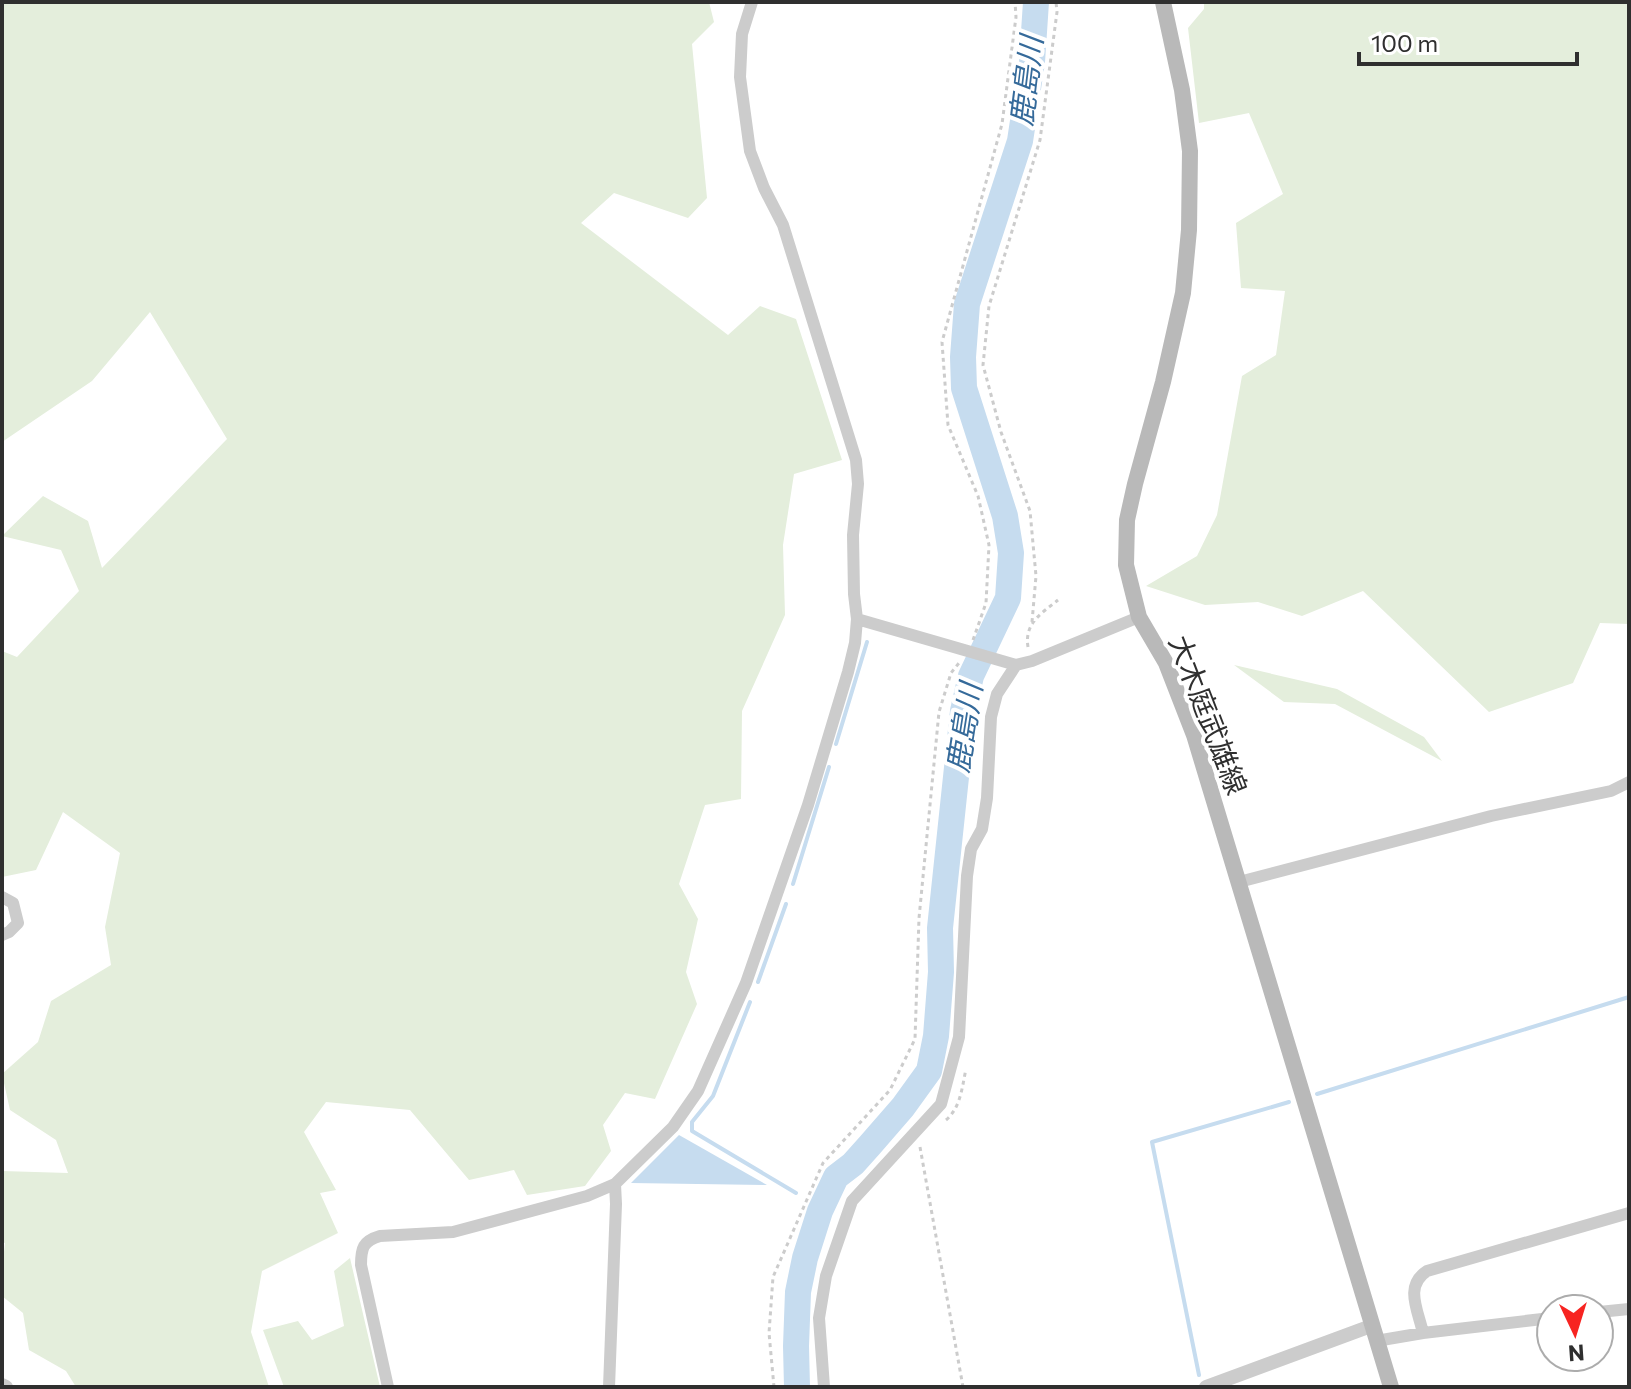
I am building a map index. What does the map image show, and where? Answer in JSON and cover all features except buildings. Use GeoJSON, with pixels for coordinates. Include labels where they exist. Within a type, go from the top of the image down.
{"type":"FeatureCollection","features":[{"type":"Feature","properties":{"kind":"main road","name":"大木庭武雄線"},"geometry":{"type":"LineString","coordinates":[[1163,2],[1182,90],[1190,151],[1189,230],[1183,293],[1127,520],[1126,565],[1139,617],[1166,663],[1194,735],[1391,1387]]}},
{"type":"Feature","properties":{"kind":"street"},"geometry":{"type":"LineString","coordinates":[[388,1387],[361,1265],[363,1247],[370,1239],[453,1232],[587,1196],[615,1184],[673,1127],[698,1091],[746,983],[808,805],[848,672],[857,619],[853,535],[858,484],[856,460],[783,225],[750,151],[740,77],[742,34],[752,2]]}},
{"type":"Feature","properties":{"kind":"street"},"geometry":{"type":"LineString","coordinates":[[857,619],[1012,664],[1032,661],[1139,617]]}},
{"type":"Feature","properties":{"kind":"street"},"geometry":{"type":"LineString","coordinates":[[824,1387],[819,1318],[826,1276],[852,1201],[941,1104],[959,1037],[967,876],[971,849],[982,829],[987,798],[991,717],[997,694],[1012,664]]}},
{"type":"Feature","properties":{"kind":"street"},"geometry":{"type":"LineString","coordinates":[[1239,882],[1491,816],[1611,791],[1629,782]]}},
{"type":"Feature","properties":{"kind":"street"},"geometry":{"type":"LineString","coordinates":[[2,897],[13,903],[18,923],[2,935]]}},
{"type":"Feature","properties":{"kind":"street"},"geometry":{"type":"LineString","coordinates":[[609,1387],[615,1184]]}},
{"type":"Feature","properties":{"kind":"street"},"geometry":{"type":"LineString","coordinates":[[1423,1333],[1413,1288],[1417,1277],[1427,1271],[1629,1213]]}},
{"type":"Feature","properties":{"kind":"street"},"geometry":{"type":"LineString","coordinates":[[1212,1386],[1374,1333],[1423,1333],[1535,1320]]}},
{"type":"Feature","properties":{"kind":"path"},"geometry":{"type":"LineString","coordinates":[[774,1387],[769,1333],[773,1277],[823,1163],[890,1090],[915,1039],[919,918],[939,712],[951,673],[970,651],[986,603],[989,545],[978,496],[948,425],[942,342],[1002,124],[1016,17],[1015,2]]}},
{"type":"Feature","properties":{"kind":"path"},"geometry":{"type":"LineString","coordinates":[[1032,661],[1026,642],[1032,622],[1036,576],[1030,511],[1001,432],[983,365],[989,306],[1040,140],[1056,2]]}},
{"type":"Feature","properties":{"kind":"path"},"geometry":{"type":"LineString","coordinates":[[1032,622],[1058,600]]}},
{"type":"Feature","properties":{"kind":"path"},"geometry":{"type":"LineString","coordinates":[[942,1123],[951,1116],[958,1103],[967,1062]]}},
{"type":"Feature","properties":{"kind":"path"},"geometry":{"type":"LineString","coordinates":[[924,1135],[919,1150],[963,1387]]}},
{"type":"Feature","properties":{"kind":"green space"},"geometry":{"type":"Polygon","coordinates":[[[2,2],[709,2],[714,22],[692,44],[707,198],[688,218],[614,193],[581,223],[728,335],[760,306],[796,319],[842,460],[794,474],[783,545],[785,615],[742,711],[741,799],[705,805],[679,884],[698,919],[686,972],[697,1004],[655,1099],[625,1093],[603,1125],[611,1151],[585,1186],[527,1195],[514,1170],[469,1180],[410,1110],[326,1102],[304,1132],[336,1190],[320,1193],[338,1233],[262,1271],[251,1332],[269,1387],[76,1387],[66,1371],[29,1350],[23,1313],[2,1296],[5,1243],[2,1242],[2,1171],[68,1173],[56,1140],[10,1110],[2,1074],[38,1042],[51,1001],[111,965],[105,927],[120,853],[63,812],[36,870],[2,877],[2,651],[17,657],[79,591],[61,550],[2,536],[43,496],[88,521],[102,568],[227,439],[150,312],[92,381],[2,442],[2,2]]]}},
{"type":"Feature","properties":{"kind":"green space"},"geometry":{"type":"Polygon","coordinates":[[[1204,2],[1629,2],[1629,624],[1600,623],[1573,683],[1489,712],[1363,591],[1302,616],[1258,602],[1205,605],[1146,586],[1197,556],[1217,515],[1242,376],[1276,355],[1285,291],[1241,288],[1236,223],[1283,194],[1249,113],[1199,123],[1188,28],[1204,9],[1204,2]]]}},
{"type":"Feature","properties":{"kind":"green space"},"geometry":{"type":"Polygon","coordinates":[[[1234,665],[1337,689],[1424,737],[1442,761],[1335,704],[1284,702],[1234,665]]]}},
{"type":"Feature","properties":{"kind":"green space"},"geometry":{"type":"Polygon","coordinates":[[[350,1258],[380,1387],[284,1387],[263,1330],[298,1321],[312,1340],[344,1326],[334,1271],[350,1258]]]}},
{"type":"Feature","properties":{"kind":"water"},"geometry":{"type":"Polygon","coordinates":[[[679,1135],[767,1185],[631,1183],[679,1135]]]}},
{"type":"Feature","properties":{"kind":"waterway","name":"鹿島川"},"geometry":{"type":"LineString","coordinates":[[797,1387],[798,1292],[820,1211],[836,1177],[870,1145],[929,1071],[936,1036],[941,972],[940,928],[963,711],[971,676],[1008,598],[1011,553],[1005,516],[964,388],[967,304],[1020,141],[1032,62],[1036,2]]}},
{"type":"Feature","properties":{"kind":"waterway"},"geometry":{"type":"LineString","coordinates":[[836,744],[867,642]]}},
{"type":"Feature","properties":{"kind":"waterway"},"geometry":{"type":"LineString","coordinates":[[793,884],[829,767]]}},
{"type":"Feature","properties":{"kind":"waterway"},"geometry":{"type":"LineString","coordinates":[[758,982],[786,904]]}},
{"type":"Feature","properties":{"kind":"waterway"},"geometry":{"type":"LineString","coordinates":[[1317,1094],[1629,997]]}},
{"type":"Feature","properties":{"kind":"waterway"},"geometry":{"type":"LineString","coordinates":[[750,1002],[713,1096],[692,1122],[692,1131],[796,1193]]}},
{"type":"Feature","properties":{"kind":"waterway"},"geometry":{"type":"LineString","coordinates":[[1199,1375],[1152,1142],[1289,1102]]}},
{"type":"Feature","properties":{"kind":"waterway"},"geometry":{"type":"LineString","coordinates":[[812,1204],[820,1211]]}}]}
